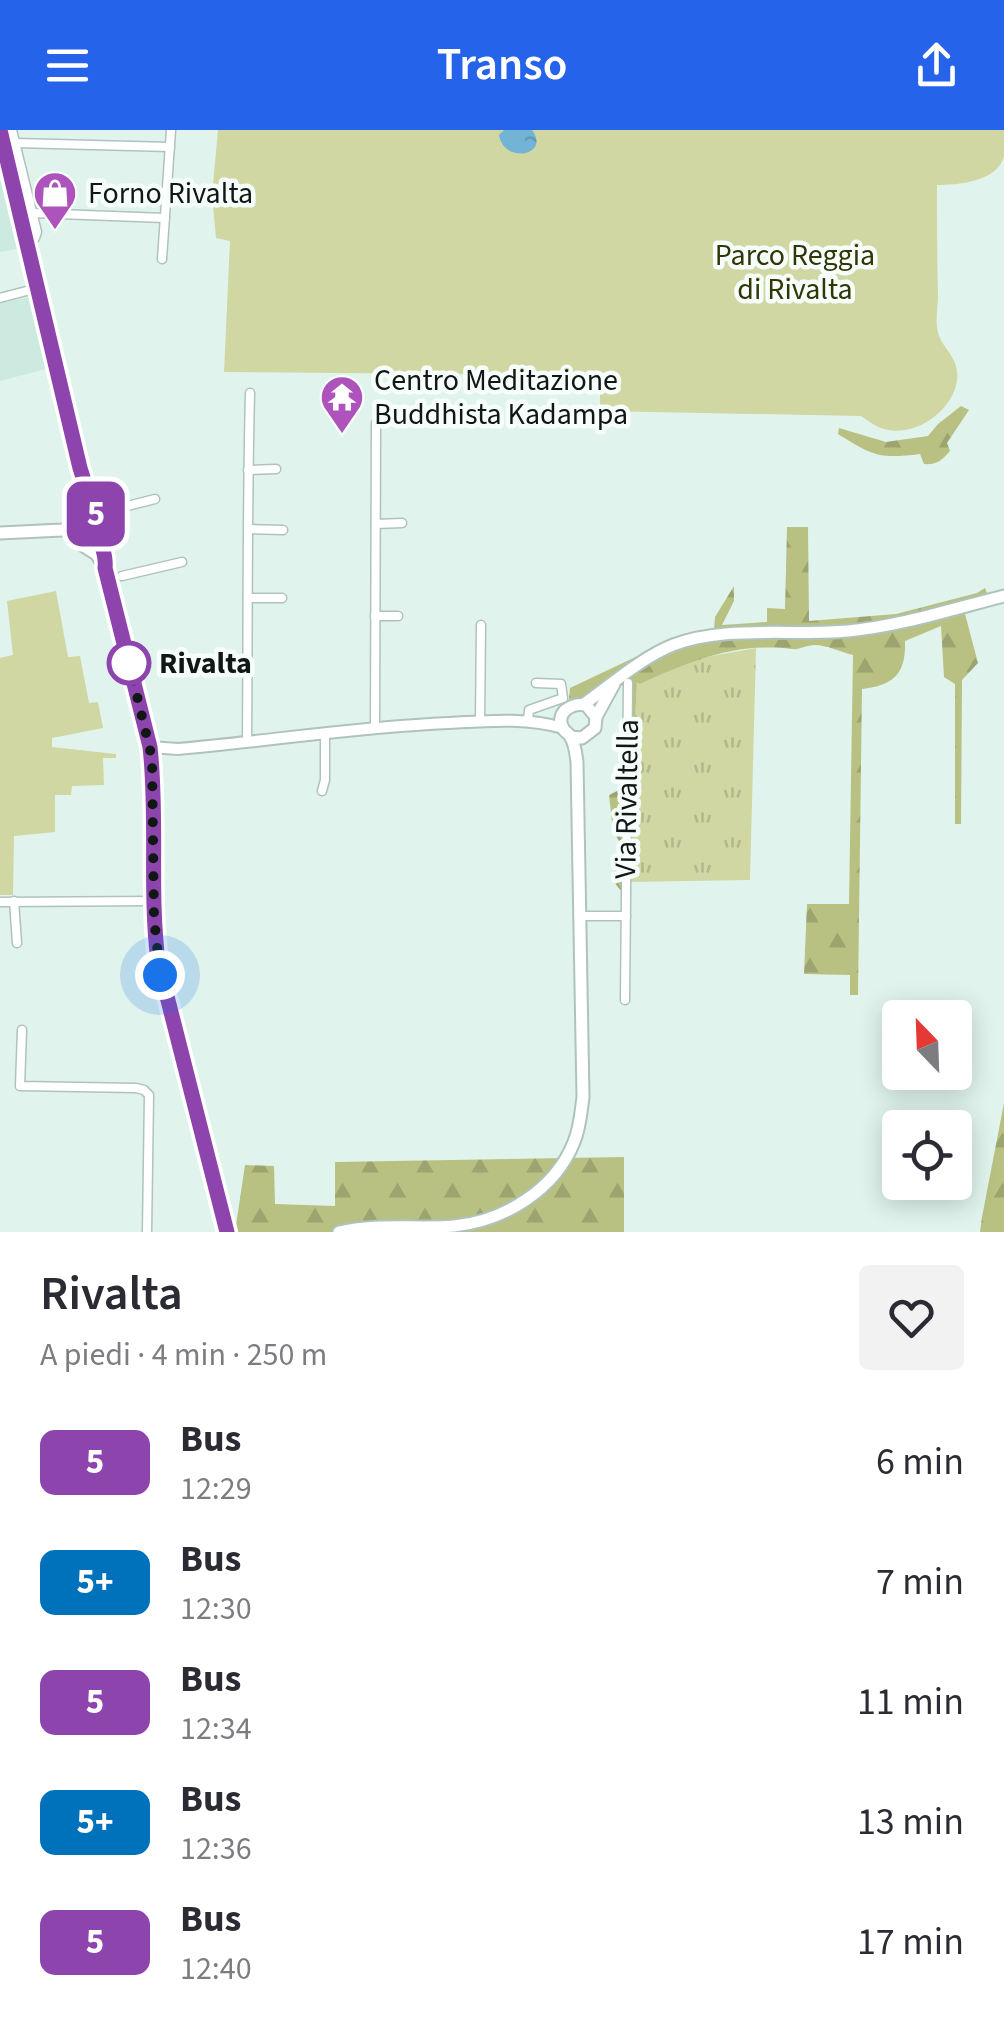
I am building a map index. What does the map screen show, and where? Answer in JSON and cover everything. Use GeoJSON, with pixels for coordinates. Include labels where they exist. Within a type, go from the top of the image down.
{"type":"FeatureCollection","features":[{"type":"Feature","properties":{"kind":"main road"},"geometry":{"type":"LineString","coordinates":[[6,136],[25,242],[88,492],[87,530],[105,568],[150,747],[160,975],[228,1232]]}},
{"type":"Feature","properties":{"kind":"main road"},"geometry":{"type":"LineString","coordinates":[[0,533],[87,530]]}},
{"type":"Feature","properties":{"kind":"main road"},"geometry":{"type":"LineString","coordinates":[[339,1232],[454,1226],[513,1208],[550,1180],[574,1142],[583,1097],[578,762],[562,717],[571,705],[584,704],[622,682],[654,654],[693,640],[873,628],[1004,596]]}},
{"type":"Feature","properties":{"kind":"main road"},"geometry":{"type":"LineString","coordinates":[[578,762],[595,728],[596,717],[622,682]]}},
{"type":"Feature","properties":{"kind":"main road"},"geometry":{"type":"LineString","coordinates":[[584,704],[596,717]]}},
{"type":"Feature","properties":{"kind":"main road"},"geometry":{"type":"LineString","coordinates":[[567,732],[582,738],[588,736]]}},
{"type":"Feature","properties":{"kind":"street"},"geometry":{"type":"LineString","coordinates":[[162,259],[171,130]]}},
{"type":"Feature","properties":{"kind":"street"},"geometry":{"type":"LineString","coordinates":[[25,242],[38,234],[6,136],[170,147]]}},
{"type":"Feature","properties":{"kind":"street"},"geometry":{"type":"LineString","coordinates":[[32,214],[165,218]]}},
{"type":"Feature","properties":{"kind":"street"},"geometry":{"type":"LineString","coordinates":[[0,298],[38,288]]}},
{"type":"Feature","properties":{"kind":"street"},"geometry":{"type":"LineString","coordinates":[[247,742],[250,393]]}},
{"type":"Feature","properties":{"kind":"street"},"geometry":{"type":"LineString","coordinates":[[375,728],[376,423]]}},
{"type":"Feature","properties":{"kind":"street"},"geometry":{"type":"LineString","coordinates":[[377,440],[388,439]]}},
{"type":"Feature","properties":{"kind":"street"},"geometry":{"type":"LineString","coordinates":[[248,470],[276,469]]}},
{"type":"Feature","properties":{"kind":"street"},"geometry":{"type":"LineString","coordinates":[[87,530],[155,499]]}},
{"type":"Feature","properties":{"kind":"street"},"geometry":{"type":"LineString","coordinates":[[376,524],[402,523]]}},
{"type":"Feature","properties":{"kind":"street"},"geometry":{"type":"LineString","coordinates":[[249,529],[282,530]]}},
{"type":"Feature","properties":{"kind":"street"},"geometry":{"type":"LineString","coordinates":[[122,576],[182,562]]}},
{"type":"Feature","properties":{"kind":"street"},"geometry":{"type":"LineString","coordinates":[[248,598],[282,598]]}},
{"type":"Feature","properties":{"kind":"street"},"geometry":{"type":"LineString","coordinates":[[375,616],[398,616]]}},
{"type":"Feature","properties":{"kind":"street"},"geometry":{"type":"LineString","coordinates":[[480,625],[480,721]]}},
{"type":"Feature","properties":{"kind":"street","name":"Via Rivaltella"},"geometry":{"type":"LineString","coordinates":[[622,682],[625,1000]]}},
{"type":"Feature","properties":{"kind":"street"},"geometry":{"type":"LineString","coordinates":[[531,722],[529,710],[563,698],[561,684],[536,683]]}},
{"type":"Feature","properties":{"kind":"street"},"geometry":{"type":"LineString","coordinates":[[531,722],[564,712]]}},
{"type":"Feature","properties":{"kind":"street"},"geometry":{"type":"LineString","coordinates":[[150,747],[178,749],[480,721],[531,722],[567,732]]}},
{"type":"Feature","properties":{"kind":"street"},"geometry":{"type":"LineString","coordinates":[[322,791],[325,733]]}},
{"type":"Feature","properties":{"kind":"street"},"geometry":{"type":"LineString","coordinates":[[0,902],[154,901]]}},
{"type":"Feature","properties":{"kind":"street"},"geometry":{"type":"LineString","coordinates":[[14,902],[16,943]]}},
{"type":"Feature","properties":{"kind":"street","name":"Via Rivaltella"},"geometry":{"type":"LineString","coordinates":[[581,916],[626,916]]}},
{"type":"Feature","properties":{"kind":"street"},"geometry":{"type":"LineString","coordinates":[[22,1030],[20,1086],[136,1088],[149,1095],[147,1232]]}},
{"type":"Feature","properties":{"kind":"shaded area"},"geometry":{"type":"Polygon","coordinates":[[[6,180],[23,248],[0,252],[0,181],[6,180]]]}},
{"type":"Feature","properties":{"kind":"shaded area"},"geometry":{"type":"Polygon","coordinates":[[[29,297],[46,369],[0,381],[0,304],[29,297]]]}},
{"type":"Feature","properties":{"kind":"green space","name":"Parco Reggia di Rivalta"},"geometry":{"type":"Polygon","coordinates":[[[218,130],[1004,130],[1004,156],[994,172],[985,177],[937,185],[937,328],[956,365],[957,381],[948,402],[932,419],[899,431],[880,428],[861,416],[600,411],[600,393],[583,375],[224,372],[230,241],[216,238],[212,195],[218,130]]]}},
{"type":"Feature","properties":{"kind":"green space"},"geometry":{"type":"Polygon","coordinates":[[[961,406],[969,410],[947,443],[950,451],[932,464],[924,464],[920,454],[877,454],[838,434],[839,428],[886,442],[928,436],[961,406]]]}},
{"type":"Feature","properties":{"kind":"green space"},"geometry":{"type":"Polygon","coordinates":[[[787,527],[808,527],[809,621],[896,614],[985,588],[992,606],[965,614],[978,663],[962,680],[961,824],[955,824],[955,684],[944,677],[941,626],[905,641],[900,670],[890,681],[862,689],[858,995],[850,995],[850,975],[804,974],[807,904],[849,904],[853,655],[815,645],[795,649],[751,648],[714,655],[637,682],[626,897],[614,882],[619,841],[613,831],[609,795],[627,786],[627,683],[598,698],[569,699],[570,688],[663,644],[714,630],[715,617],[734,586],[734,601],[722,625],[767,622],[767,608],[785,609],[787,527]]]}},
{"type":"Feature","properties":{"kind":"green space"},"geometry":{"type":"Polygon","coordinates":[[[56,591],[68,657],[80,656],[89,703],[98,702],[103,728],[52,738],[52,747],[116,754],[116,758],[103,758],[104,785],[72,786],[71,795],[55,795],[55,832],[14,836],[13,895],[0,895],[0,658],[13,655],[7,601],[56,591]]]}},
{"type":"Feature","properties":{"kind":"green space"},"geometry":{"type":"Polygon","coordinates":[[[756,648],[750,880],[627,882],[637,680],[640,684],[695,659],[756,648]]]}},
{"type":"Feature","properties":{"kind":"green space"},"geometry":{"type":"Polygon","coordinates":[[[1004,1103],[1004,1232],[980,1232],[982,1217],[1004,1103]]]}},
{"type":"Feature","properties":{"kind":"green space"},"geometry":{"type":"Polygon","coordinates":[[[624,1157],[624,1232],[235,1232],[245,1165],[274,1166],[275,1204],[335,1206],[335,1162],[624,1157]]]}},
{"type":"Feature","properties":{"kind":"water"},"geometry":{"type":"Polygon","coordinates":[[[504,130],[532,130],[536,146],[524,153],[509,150],[499,135],[504,130]]]}},
{"type":"Feature","properties":{"kind":"bus line","name":"5"},"geometry":{"type":"LineString","coordinates":[[0,130],[150,747],[158,961],[227,1232]]}},
{"type":"Feature","properties":{"kind":"place","name":"Forno Rivalta"},"geometry":{"type":"Point","coordinates":[55,231]}},
{"type":"Feature","properties":{"kind":"place","name":"Centro Meditazione Buddhista Kadampa"},"geometry":{"type":"Point","coordinates":[342,435]}},
{"type":"Feature","properties":{"kind":"place","name":"Rivalta"},"geometry":{"type":"Point","coordinates":[129,663]}},
{"type":"Feature","properties":{"kind":"route"},"geometry":{"type":"LineString","coordinates":[[129,663],[152,758],[154,917],[160,975]]}}]}
